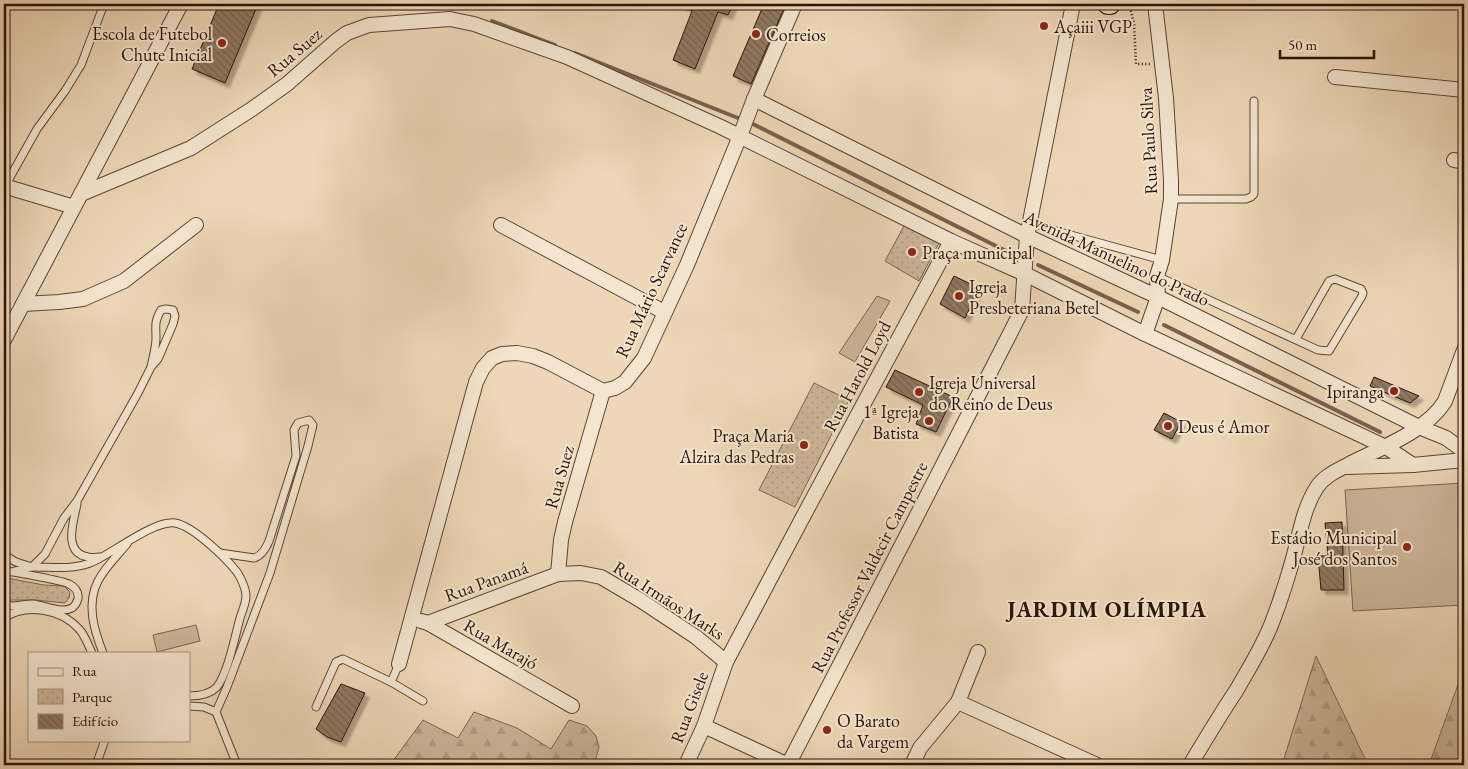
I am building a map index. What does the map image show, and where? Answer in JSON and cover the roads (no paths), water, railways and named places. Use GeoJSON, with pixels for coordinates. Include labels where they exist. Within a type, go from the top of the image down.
{"type":"FeatureCollection","features":[{"type":"Feature","properties":{"kind":"street"},"geometry":{"type":"LineString","coordinates":[[4,340],[181,4]]}},
{"type":"Feature","properties":{"kind":"street","name":"Rua Mário Scarvance"},"geometry":{"type":"LineString","coordinates":[[603,391],[615,388],[625,382],[644,358],[687,265],[754,99],[795,4]]}},
{"type":"Feature","properties":{"kind":"street","name":"Rua Professor Valdecir Campestre"},"geometry":{"type":"LineString","coordinates":[[788,765],[1022,310],[1027,236],[1073,4]]}},
{"type":"Feature","properties":{"kind":"street","name":"Rua Paulo Silva"},"geometry":{"type":"LineString","coordinates":[[1146,334],[1158,297],[1157,276],[1162,260],[1172,180],[1166,98],[1155,4]]}},
{"type":"Feature","properties":{"kind":"street","name":"Rua Suez"},"geometry":{"type":"LineString","coordinates":[[81,194],[191,148],[283,87],[347,33],[369,25],[450,19],[474,24],[567,57],[740,136]]}},
{"type":"Feature","properties":{"kind":"street"},"geometry":{"type":"LineString","coordinates":[[1336,77],[1464,90]]}},
{"type":"Feature","properties":{"kind":"street","name":"Avenida Manuelino do Prado"},"geometry":{"type":"LineString","coordinates":[[754,99],[1027,236],[1158,297],[1420,427],[1446,438],[1464,451]]}},
{"type":"Feature","properties":{"kind":"street"},"geometry":{"type":"LineString","coordinates":[[740,136],[951,241],[1025,274],[1146,334],[1386,446],[1413,465]]}},
{"type":"Feature","properties":{"kind":"street"},"geometry":{"type":"LineString","coordinates":[[4,187],[74,207]]}},
{"type":"Feature","properties":{"kind":"street"},"geometry":{"type":"LineString","coordinates":[[23,304],[83,299],[124,281],[196,225]]}},
{"type":"Feature","properties":{"kind":"street"},"geometry":{"type":"LineString","coordinates":[[501,225],[664,312]]}},
{"type":"Feature","properties":{"kind":"street","name":"Rua Harold Loyd"},"geometry":{"type":"LineString","coordinates":[[726,662],[951,241]]}},
{"type":"Feature","properties":{"kind":"street"},"geometry":{"type":"LineString","coordinates":[[1190,765],[1266,638],[1290,571],[1307,507],[1317,488],[1325,478],[1420,427],[1440,409],[1445,401],[1464,350]]}},
{"type":"Feature","properties":{"kind":"street"},"geometry":{"type":"LineString","coordinates":[[399,664],[476,382],[483,368],[492,358],[502,354],[533,356],[603,391]]}},
{"type":"Feature","properties":{"kind":"street","name":"Rua Suez"},"geometry":{"type":"LineString","coordinates":[[558,574],[561,540],[565,522],[603,391]]}},
{"type":"Feature","properties":{"kind":"street"},"geometry":{"type":"LineString","coordinates":[[1343,468],[1413,465],[1464,460]]}},
{"type":"Feature","properties":{"kind":"street","name":"Rua Irmãos Marks"},"geometry":{"type":"LineString","coordinates":[[558,574],[581,573],[601,576],[696,637],[726,662]]}},
{"type":"Feature","properties":{"kind":"street","name":"Rua Panamá"},"geometry":{"type":"LineString","coordinates":[[428,623],[558,574]]}},
{"type":"Feature","properties":{"kind":"street","name":"Rua Marajó"},"geometry":{"type":"LineString","coordinates":[[411,618],[428,623],[572,706]]}},
{"type":"Feature","properties":{"kind":"street"},"geometry":{"type":"LineString","coordinates":[[912,765],[920,748],[958,702],[978,652]]}},
{"type":"Feature","properties":{"kind":"street","name":"Rua Gisele"},"geometry":{"type":"LineString","coordinates":[[686,765],[704,726],[726,662]]}},
{"type":"Feature","properties":{"kind":"street"},"geometry":{"type":"LineString","coordinates":[[958,702],[1097,765]]}},
{"type":"Feature","properties":{"kind":"street"},"geometry":{"type":"LineString","coordinates":[[704,726],[788,765]]}},
{"type":"Feature","properties":{"kind":"lane"},"geometry":{"type":"LineString","coordinates":[[4,187],[37,129],[81,65],[104,4]]}},
{"type":"Feature","properties":{"kind":"lane"},"geometry":{"type":"LineString","coordinates":[[1171,199],[1246,200],[1254,194],[1254,101]]}},
{"type":"Feature","properties":{"kind":"lane"},"geometry":{"type":"LineString","coordinates":[[1030,222],[1162,260]]}},
{"type":"Feature","properties":{"kind":"lane"},"geometry":{"type":"LineString","coordinates":[[1157,276],[1318,350],[1330,351],[1362,296],[1362,289],[1332,278],[1296,339]]}},
{"type":"Feature","properties":{"kind":"lane"},"geometry":{"type":"LineString","coordinates":[[4,571],[15,571],[32,567],[45,554],[64,518],[77,502],[158,358],[173,324],[173,310],[161,310],[156,319],[156,338],[152,366]]}},
{"type":"Feature","properties":{"kind":"lane"},"geometry":{"type":"LineString","coordinates":[[4,347],[11,327]]}},
{"type":"Feature","properties":{"kind":"lane"},"geometry":{"type":"LineString","coordinates":[[220,554],[254,558],[258,557],[265,550],[296,456],[294,430],[298,423],[309,420],[313,425],[308,446],[270,573],[216,712],[237,765]]}},
{"type":"Feature","properties":{"kind":"lane"},"geometry":{"type":"LineString","coordinates":[[77,502],[71,536],[74,549],[86,557],[100,557]]}},
{"type":"Feature","properties":{"kind":"lane"},"geometry":{"type":"LineString","coordinates":[[4,555],[16,562],[32,567],[78,567],[91,563],[159,525],[174,523],[190,529],[220,554],[237,572],[243,584],[246,597],[226,669],[217,686],[208,693],[190,696]]}},
{"type":"Feature","properties":{"kind":"lane"},"geometry":{"type":"LineString","coordinates":[[103,652],[92,617],[93,596],[98,581],[132,539]]}},
{"type":"Feature","properties":{"kind":"lane"},"geometry":{"type":"LineString","coordinates":[[4,601],[10,606],[32,604],[60,610],[72,608],[78,602],[79,594],[67,582],[26,575],[15,571]]}},
{"type":"Feature","properties":{"kind":"lane"},"geometry":{"type":"LineString","coordinates":[[4,618],[15,612],[46,608],[70,620],[80,630],[91,652]]}},
{"type":"Feature","properties":{"kind":"lane"},"geometry":{"type":"LineString","coordinates":[[316,707],[336,662],[343,659],[423,701]]}},
{"type":"Feature","properties":{"kind":"lane"},"geometry":{"type":"LineString","coordinates":[[390,682],[399,664]]}},
{"type":"Feature","properties":{"kind":"lane"},"geometry":{"type":"LineString","coordinates":[[190,706],[204,707],[216,712]]}},
{"type":"Feature","properties":{"kind":"lane"},"geometry":{"type":"LineString","coordinates":[[96,765],[104,742]]}},
{"type":"Feature","properties":{"kind":"waterway"},"geometry":{"type":"LineString","coordinates":[[492,21],[555,45]]}},
{"type":"Feature","properties":{"kind":"waterway"},"geometry":{"type":"LineString","coordinates":[[575,53],[743,120]]}},
{"type":"Feature","properties":{"kind":"waterway"},"geometry":{"type":"LineString","coordinates":[[749,122],[1012,254]]}},
{"type":"Feature","properties":{"kind":"waterway"},"geometry":{"type":"LineString","coordinates":[[1038,265],[1138,312]]}},
{"type":"Feature","properties":{"kind":"waterway"},"geometry":{"type":"LineString","coordinates":[[1164,325],[1380,432]]}},
{"type":"Feature","properties":{"kind":"place","name":"Açaiii VGP"},"geometry":{"type":"Point","coordinates":[1044,26]}},
{"type":"Feature","properties":{"kind":"place","name":"Correios"},"geometry":{"type":"Point","coordinates":[756,34]}},
{"type":"Feature","properties":{"kind":"place","name":"Escola de Futebol Chute Inicial"},"geometry":{"type":"Point","coordinates":[222,43]}},
{"type":"Feature","properties":{"kind":"place","name":"Praça municipal"},"geometry":{"type":"Point","coordinates":[912,252]}},
{"type":"Feature","properties":{"kind":"place","name":"Igreja Presbeteriana Betel"},"geometry":{"type":"Point","coordinates":[959,296]}},
{"type":"Feature","properties":{"kind":"place","name":"Ipiranga"},"geometry":{"type":"Point","coordinates":[1394,391]}},
{"type":"Feature","properties":{"kind":"place","name":"Igreja Universal do Reino de Deus"},"geometry":{"type":"Point","coordinates":[919,392]}},
{"type":"Feature","properties":{"kind":"place","name":"1ª Igreja Batista"},"geometry":{"type":"Point","coordinates":[929,421]}},
{"type":"Feature","properties":{"kind":"place","name":"Deus é Amor"},"geometry":{"type":"Point","coordinates":[1168,426]}},
{"type":"Feature","properties":{"kind":"place","name":"Praça Maria Alzira das Pedras"},"geometry":{"type":"Point","coordinates":[804,445]}},
{"type":"Feature","properties":{"kind":"place","name":"Estádio Municipal José dos Santos"},"geometry":{"type":"Point","coordinates":[1407,547]}},
{"type":"Feature","properties":{"kind":"place","name":"O Barato da Vargem"},"geometry":{"type":"Point","coordinates":[827,730]}},
{"type":"Feature","properties":{"kind":"district","name":"JARDIM OLÍMPIA"},"geometry":{"type":"Point","coordinates":[1107,609]}}]}
